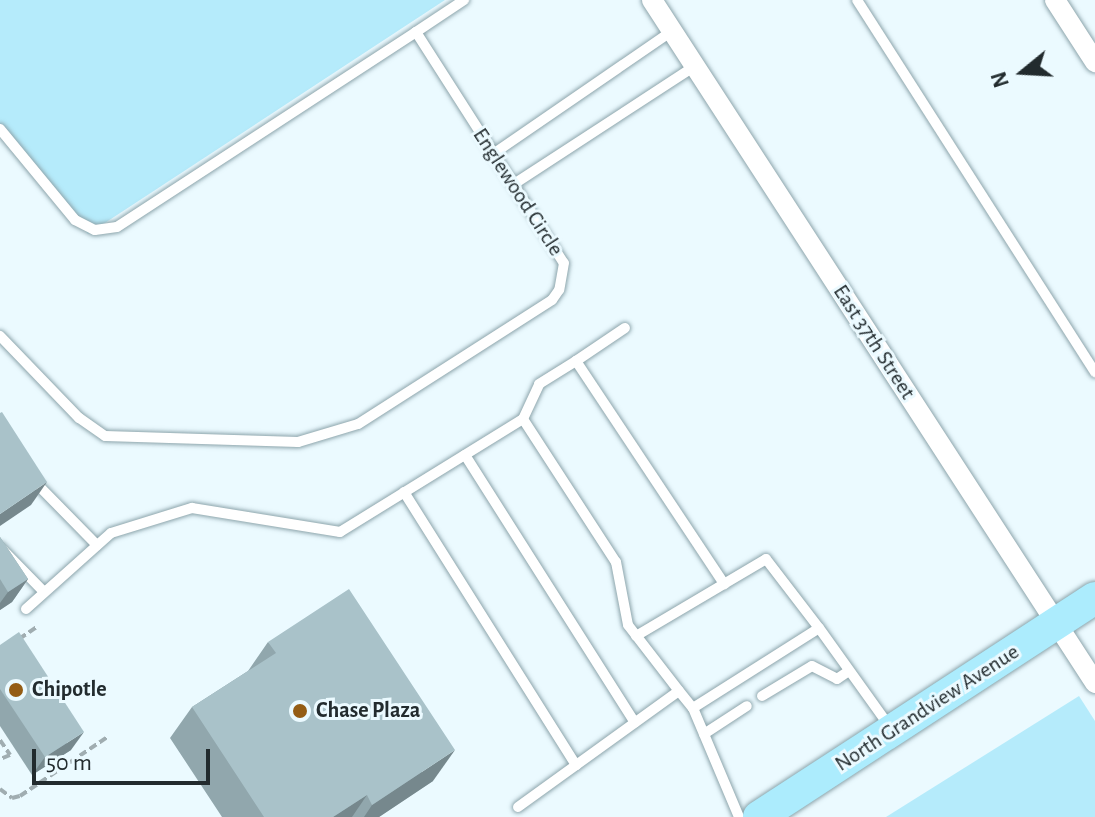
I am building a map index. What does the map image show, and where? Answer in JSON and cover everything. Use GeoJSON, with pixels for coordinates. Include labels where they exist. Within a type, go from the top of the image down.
{"type":"FeatureCollection","features":[{"type":"Feature","properties":{"kind":"main road","name":"North Grandview Avenue"},"geometry":{"type":"LineString","coordinates":[[757,816],[1095,598]]}},
{"type":"Feature","properties":{"kind":"street","name":"East 37th Street"},"geometry":{"type":"LineString","coordinates":[[652,0],[1095,683]]}},
{"type":"Feature","properties":{"kind":"street"},"geometry":{"type":"LineString","coordinates":[[1055,0],[1095,62]]}},
{"type":"Feature","properties":{"kind":"lane"},"geometry":{"type":"LineString","coordinates":[[0,129],[75,220],[95,230],[117,227],[464,0]]}},
{"type":"Feature","properties":{"kind":"lane"},"geometry":{"type":"LineString","coordinates":[[857,0],[1095,372]]}},
{"type":"Feature","properties":{"kind":"lane"},"geometry":{"type":"LineString","coordinates":[[493,154],[672,31]]}},
{"type":"Feature","properties":{"kind":"lane","name":"Englewood Circle"},"geometry":{"type":"LineString","coordinates":[[0,336],[79,418],[105,436],[298,442],[358,424],[559,290],[564,263],[416,32]]}},
{"type":"Feature","properties":{"kind":"lane"},"geometry":{"type":"LineString","coordinates":[[514,184],[695,66]]}},
{"type":"Feature","properties":{"kind":"lane"},"geometry":{"type":"LineString","coordinates":[[26,609],[111,533],[192,508],[340,532],[523,419],[539,384],[625,328]]}},
{"type":"Feature","properties":{"kind":"lane"},"geometry":{"type":"LineString","coordinates":[[576,361],[724,584]]}},
{"type":"Feature","properties":{"kind":"lane"},"geometry":{"type":"LineString","coordinates":[[523,419],[616,562],[628,625],[693,708],[704,734],[757,816]]}},
{"type":"Feature","properties":{"kind":"lane"},"geometry":{"type":"LineString","coordinates":[[465,455],[635,723]]}},
{"type":"Feature","properties":{"kind":"lane"},"geometry":{"type":"LineString","coordinates":[[29,474],[97,545]]}},
{"type":"Feature","properties":{"kind":"lane"},"geometry":{"type":"LineString","coordinates":[[404,492],[576,765]]}},
{"type":"Feature","properties":{"kind":"lane"},"geometry":{"type":"LineString","coordinates":[[0,547],[44,592]]}},
{"type":"Feature","properties":{"kind":"lane"},"geometry":{"type":"LineString","coordinates":[[636,636],[766,559],[892,730]]}},
{"type":"Feature","properties":{"kind":"lane"},"geometry":{"type":"LineString","coordinates":[[693,708],[819,628]]}},
{"type":"Feature","properties":{"kind":"lane"},"geometry":{"type":"LineString","coordinates":[[762,696],[812,666],[837,679],[849,671]]}},
{"type":"Feature","properties":{"kind":"lane"},"geometry":{"type":"LineString","coordinates":[[518,807],[679,691]]}},
{"type":"Feature","properties":{"kind":"lane"},"geometry":{"type":"LineString","coordinates":[[704,734],[747,706]]}},
{"type":"Feature","properties":{"kind":"path"},"geometry":{"type":"LineString","coordinates":[[11,644],[37,627]]}},
{"type":"Feature","properties":{"kind":"path"},"geometry":{"type":"LineString","coordinates":[[0,789],[12,798],[20,796],[109,736]]}},
{"type":"Feature","properties":{"kind":"path"},"geometry":{"type":"LineString","coordinates":[[0,740],[10,755],[0,759]]}},
{"type":"Feature","properties":{"kind":"shaded area"},"geometry":{"type":"Polygon","coordinates":[[[0,0],[445,0],[88,234],[0,128],[0,0]]]}},
{"type":"Feature","properties":{"kind":"shaded area"},"geometry":{"type":"Polygon","coordinates":[[[1079,696],[1095,721],[1095,817],[886,817],[1079,696]]]}},
{"type":"Feature","properties":{"kind":"building"},"geometry":{"type":"Polygon","coordinates":[[[0,413],[47,482],[0,514],[0,413]]]}},
{"type":"Feature","properties":{"kind":"building"},"geometry":{"type":"Polygon","coordinates":[[[0,537],[28,579],[8,592],[0,579],[0,537]]]}},
{"type":"Feature","properties":{"kind":"building","name":"Chase Plaza"},"geometry":{"type":"Polygon","coordinates":[[[349,589],[455,750],[372,805],[367,795],[333,817],[264,817],[192,707],[276,653],[268,642],[349,589]]]}},
{"type":"Feature","properties":{"kind":"building"},"geometry":{"type":"Polygon","coordinates":[[[19,632],[84,732],[45,757],[0,689],[0,645],[19,632]]]}},
{"type":"Feature","properties":{"kind":"place","name":"Chipotle"},"geometry":{"type":"Point","coordinates":[16,690]}},
{"type":"Feature","properties":{"kind":"place","name":"Chase Plaza"},"geometry":{"type":"Point","coordinates":[300,711]}}]}
